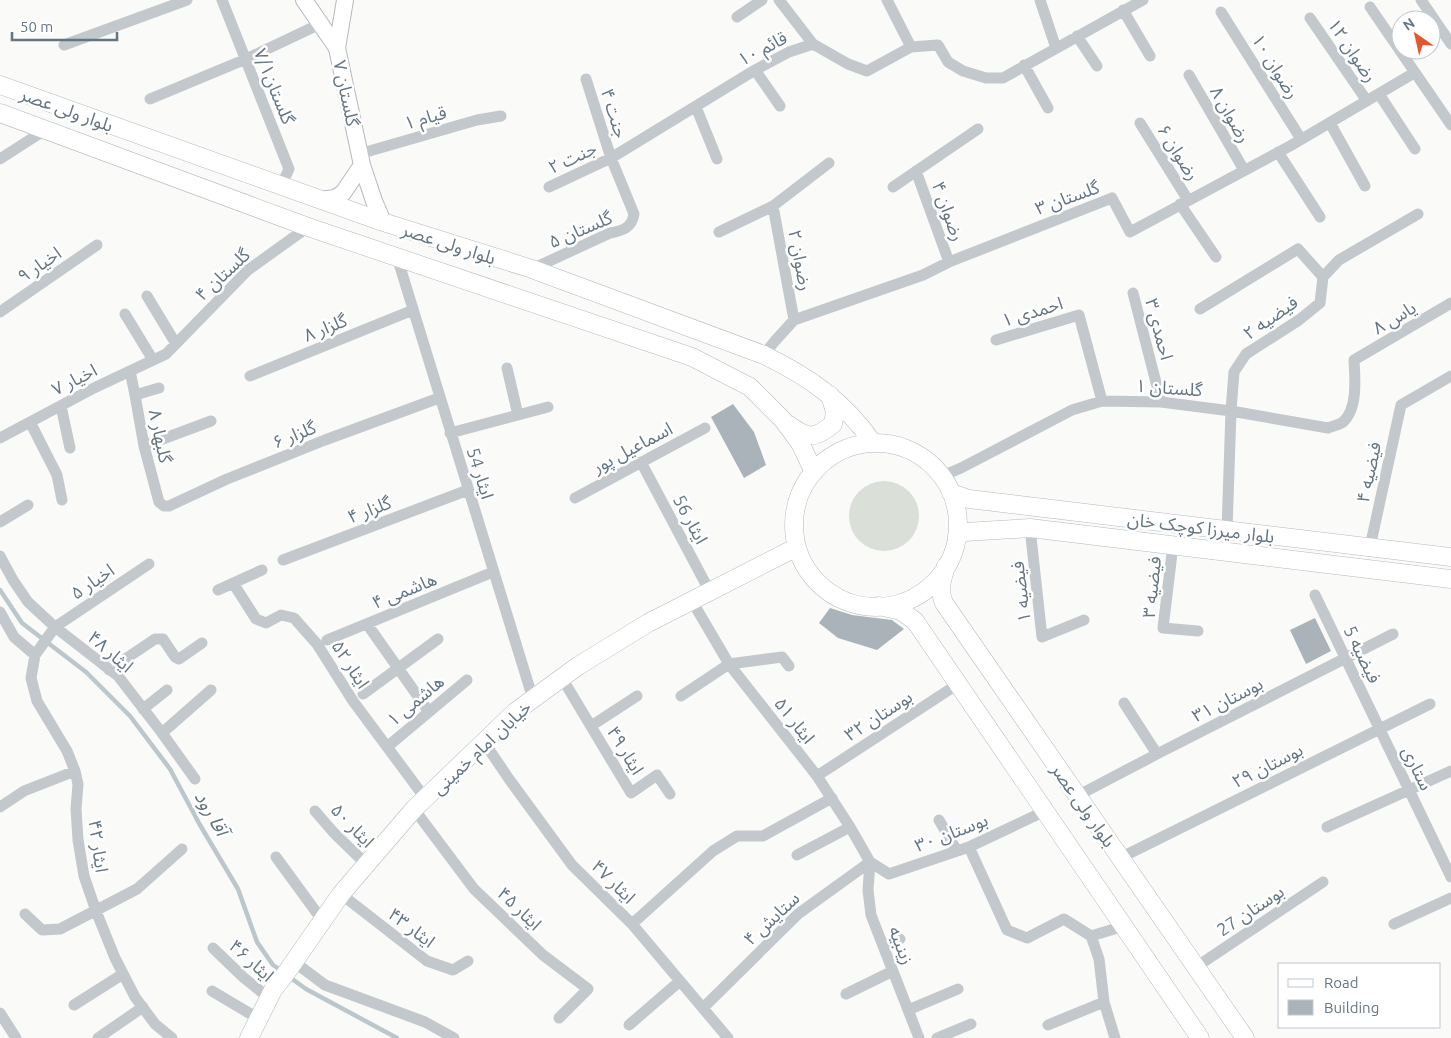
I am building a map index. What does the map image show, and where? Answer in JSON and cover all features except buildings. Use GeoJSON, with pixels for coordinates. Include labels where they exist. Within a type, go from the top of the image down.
{"type":"FeatureCollection","features":[{"type":"Feature","properties":{"kind":"main road","name":"گلستان ۷"},"geometry":{"type":"LineString","coordinates":[[304,0],[337,48],[361,159],[374,201],[383,222]]}},
{"type":"Feature","properties":{"kind":"main road"},"geometry":{"type":"LineString","coordinates":[[337,48],[345,0]]}},
{"type":"Feature","properties":{"kind":"main road","name":"بلوار ولی عصر"},"geometry":{"type":"LineString","coordinates":[[0,85],[383,222],[532,269],[764,355],[792,369],[830,395],[846,409],[873,443]]}},
{"type":"Feature","properties":{"kind":"main road","name":"بلوار ولی عصر"},"geometry":{"type":"LineString","coordinates":[[0,113],[308,227],[692,357],[750,387],[782,420],[800,443],[814,472]]}},
{"type":"Feature","properties":{"kind":"main road"},"geometry":{"type":"LineString","coordinates":[[321,200],[335,198],[342,193],[361,159]]}},
{"type":"Feature","properties":{"kind":"main road"},"geometry":{"type":"LineString","coordinates":[[782,420],[800,433],[810,436],[821,434],[833,424],[835,412],[830,395]]}},
{"type":"Feature","properties":{"kind":"main road"},"geometry":{"type":"LineString","coordinates":[[873,443],[893,445],[914,452],[932,465],[942,476],[951,493],[957,513],[957,536],[946,566],[933,584],[914,597],[893,605],[856,604],[829,592],[808,570],[795,536],[795,514],[801,492],[814,472],[820,465],[838,452],[873,443]]}},
{"type":"Feature","properties":{"kind":"main road","name":"بلوار میرزا کوچک خان"},"geometry":{"type":"LineString","coordinates":[[951,493],[969,499],[1451,557]]}},
{"type":"Feature","properties":{"kind":"main road","name":"بلوار میرزا کوچک خان"},"geometry":{"type":"LineString","coordinates":[[957,536],[965,532],[1030,528],[1451,579]]}},
{"type":"Feature","properties":{"kind":"main road","name":"خیابان امام خمینی"},"geometry":{"type":"LineString","coordinates":[[271,994],[341,894],[366,864],[420,803],[515,712],[578,666],[648,624],[798,547]]}},
{"type":"Feature","properties":{"kind":"main road","name":"بلوار ولی عصر"},"geometry":{"type":"LineString","coordinates":[[946,566],[940,587],[944,603],[1245,1038]]}},
{"type":"Feature","properties":{"kind":"main road","name":"بلوار ولی عصر"},"geometry":{"type":"LineString","coordinates":[[879,606],[901,611],[916,621],[1200,1038]]}},
{"type":"Feature","properties":{"kind":"main road"},"geometry":{"type":"LineString","coordinates":[[249,1038],[271,994]]}},
{"type":"Feature","properties":{"kind":"street"},"geometry":{"type":"LineString","coordinates":[[64,45],[187,0]]}},
{"type":"Feature","properties":{"kind":"street","name":"گلستان۷/۱"},"geometry":{"type":"LineString","coordinates":[[222,0],[290,169],[282,186]]}},
{"type":"Feature","properties":{"kind":"street"},"geometry":{"type":"LineString","coordinates":[[737,17],[762,0]]}},
{"type":"Feature","properties":{"kind":"street"},"geometry":{"type":"LineString","coordinates":[[780,0],[813,44]]}},
{"type":"Feature","properties":{"kind":"street"},"geometry":{"type":"LineString","coordinates":[[888,0],[912,47]]}},
{"type":"Feature","properties":{"kind":"street"},"geometry":{"type":"LineString","coordinates":[[1040,0],[1056,48]]}},
{"type":"Feature","properties":{"kind":"street","name":"قائم ۱۰"},"geometry":{"type":"LineString","coordinates":[[611,158],[755,70],[789,52],[813,44],[848,64],[866,71],[912,47],[938,45],[948,62],[964,71],[986,78],[1003,78],[1143,0]]}},
{"type":"Feature","properties":{"kind":"street"},"geometry":{"type":"LineString","coordinates":[[1421,0],[1451,44]]}},
{"type":"Feature","properties":{"kind":"street"},"geometry":{"type":"LineString","coordinates":[[1370,7],[1451,126]]}},
{"type":"Feature","properties":{"kind":"street"},"geometry":{"type":"LineString","coordinates":[[1123,10],[1150,56]]}},
{"type":"Feature","properties":{"kind":"street","name":"رضوان ۱۰"},"geometry":{"type":"LineString","coordinates":[[1221,12],[1301,139]]}},
{"type":"Feature","properties":{"kind":"street","name":"رضوان ۱۲"},"geometry":{"type":"LineString","coordinates":[[1310,18],[1367,101]]}},
{"type":"Feature","properties":{"kind":"street"},"geometry":{"type":"LineString","coordinates":[[150,99],[246,59],[320,24]]}},
{"type":"Feature","properties":{"kind":"street"},"geometry":{"type":"LineString","coordinates":[[1078,36],[1097,66]]}},
{"type":"Feature","properties":{"kind":"street"},"geometry":{"type":"LineString","coordinates":[[1024,66],[1048,108]]}},
{"type":"Feature","properties":{"kind":"street"},"geometry":{"type":"LineString","coordinates":[[755,70],[780,106]]}},
{"type":"Feature","properties":{"kind":"street","name":"گلستان ۳"},"geometry":{"type":"LineString","coordinates":[[764,355],[794,320],[924,275],[949,262],[1112,198],[1130,232],[1278,152],[1414,73]]}},
{"type":"Feature","properties":{"kind":"street","name":"رضوان ۸"},"geometry":{"type":"LineString","coordinates":[[1189,75],[1244,170]]}},
{"type":"Feature","properties":{"kind":"street","name":"جنت ۴"},"geometry":{"type":"LineString","coordinates":[[586,79],[611,158]]}},
{"type":"Feature","properties":{"kind":"street"},"geometry":{"type":"LineString","coordinates":[[1379,94],[1414,149]]}},
{"type":"Feature","properties":{"kind":"street"},"geometry":{"type":"LineString","coordinates":[[696,107],[717,159]]}},
{"type":"Feature","properties":{"kind":"street","name":"قیام ۱"},"geometry":{"type":"LineString","coordinates":[[361,159],[477,120],[501,116]]}},
{"type":"Feature","properties":{"kind":"street"},"geometry":{"type":"LineString","coordinates":[[1330,122],[1364,186]]}},
{"type":"Feature","properties":{"kind":"street","name":"رضوان ۶"},"geometry":{"type":"LineString","coordinates":[[1140,123],[1216,257]]}},
{"type":"Feature","properties":{"kind":"street","name":"رضوان ۴"},"geometry":{"type":"LineString","coordinates":[[893,186],[978,129]]}},
{"type":"Feature","properties":{"kind":"street"},"geometry":{"type":"LineString","coordinates":[[0,159],[45,130]]}},
{"type":"Feature","properties":{"kind":"street"},"geometry":{"type":"LineString","coordinates":[[1278,152],[1320,217]]}},
{"type":"Feature","properties":{"kind":"street","name":"جنت ۲"},"geometry":{"type":"LineString","coordinates":[[549,187],[611,158]]}},
{"type":"Feature","properties":{"kind":"street","name":"گلستان ۵"},"geometry":{"type":"LineString","coordinates":[[532,269],[610,233],[621,232],[633,221],[634,214],[611,158]]}},
{"type":"Feature","properties":{"kind":"street"},"geometry":{"type":"LineString","coordinates":[[719,232],[773,206],[830,163]]}},
{"type":"Feature","properties":{"kind":"street","name":"رضوان ۴"},"geometry":{"type":"LineString","coordinates":[[916,171],[949,262]]}},
{"type":"Feature","properties":{"kind":"street","name":"رضوان ۲"},"geometry":{"type":"LineString","coordinates":[[773,206],[794,320]]}},
{"type":"Feature","properties":{"kind":"street"},"geometry":{"type":"LineString","coordinates":[[1200,309],[1298,249],[1323,276],[1339,260],[1418,214]]}},
{"type":"Feature","properties":{"kind":"street","name":"گلستان ۴"},"geometry":{"type":"LineString","coordinates":[[166,354],[248,270],[308,227]]}},
{"type":"Feature","properties":{"kind":"street","name":"اخیار ۹"},"geometry":{"type":"LineString","coordinates":[[0,312],[97,245]]}},
{"type":"Feature","properties":{"kind":"street","name":"ایثار 54"},"geometry":{"type":"LineString","coordinates":[[397,257],[532,699]]}},
{"type":"Feature","properties":{"kind":"street","name":"فیضیه ۲"},"geometry":{"type":"LineString","coordinates":[[1227,530],[1234,372],[1246,354],[1299,320],[1320,303],[1323,276]]}},
{"type":"Feature","properties":{"kind":"street","name":"احمدی ۳"},"geometry":{"type":"LineString","coordinates":[[1133,293],[1161,402]]}},
{"type":"Feature","properties":{"kind":"street"},"geometry":{"type":"LineString","coordinates":[[147,296],[176,344]]}},
{"type":"Feature","properties":{"kind":"street","name":"یاس ۸"},"geometry":{"type":"LineString","coordinates":[[1354,360],[1451,303]]}},
{"type":"Feature","properties":{"kind":"street","name":"گلزار ۸"},"geometry":{"type":"LineString","coordinates":[[250,376],[413,310]]}},
{"type":"Feature","properties":{"kind":"street"},"geometry":{"type":"LineString","coordinates":[[125,314],[153,360]]}},
{"type":"Feature","properties":{"kind":"street","name":"احمدی ۱"},"geometry":{"type":"LineString","coordinates":[[996,340],[1079,315],[1102,401]]}},
{"type":"Feature","properties":{"kind":"street","name":"اخیار ۷"},"geometry":{"type":"LineString","coordinates":[[0,438],[166,354]]}},
{"type":"Feature","properties":{"kind":"street","name":"گلستان ۱"},"geometry":{"type":"LineString","coordinates":[[942,476],[1072,410],[1102,401],[1161,402],[1231,411],[1328,428],[1342,422],[1352,410],[1355,389],[1354,360]]}},
{"type":"Feature","properties":{"kind":"street"},"geometry":{"type":"LineString","coordinates":[[507,368],[518,415]]}},
{"type":"Feature","properties":{"kind":"street","name":"گلبهار ۸"},"geometry":{"type":"LineString","coordinates":[[130,371],[144,446],[159,502],[164,506]]}},
{"type":"Feature","properties":{"kind":"street","name":"فیضیه ۴"},"geometry":{"type":"LineString","coordinates":[[1370,547],[1401,405],[1451,376]]}},
{"type":"Feature","properties":{"kind":"street"},"geometry":{"type":"LineString","coordinates":[[135,395],[159,388]]}},
{"type":"Feature","properties":{"kind":"street","name":"گلزار ۶"},"geometry":{"type":"LineString","coordinates":[[164,506],[169,506],[226,479],[325,440],[440,398]]}},
{"type":"Feature","properties":{"kind":"street"},"geometry":{"type":"LineString","coordinates":[[61,406],[70,448]]}},
{"type":"Feature","properties":{"kind":"street"},"geometry":{"type":"LineString","coordinates":[[450,434],[548,407]]}},
{"type":"Feature","properties":{"kind":"street"},"geometry":{"type":"LineString","coordinates":[[144,446],[211,421]]}},
{"type":"Feature","properties":{"kind":"street"},"geometry":{"type":"LineString","coordinates":[[30,422],[57,475],[62,500]]}},
{"type":"Feature","properties":{"kind":"street","name":"اسماعیل پور"},"geometry":{"type":"LineString","coordinates":[[575,498],[705,428]]}},
{"type":"Feature","properties":{"kind":"street","name":"ایثار 56"},"geometry":{"type":"LineString","coordinates":[[641,462],[710,592]]}},
{"type":"Feature","properties":{"kind":"street","name":"گلزار ۴"},"geometry":{"type":"LineString","coordinates":[[283,560],[468,490]]}},
{"type":"Feature","properties":{"kind":"street"},"geometry":{"type":"LineString","coordinates":[[0,522],[28,505]]}},
{"type":"Feature","properties":{"kind":"street","name":"فیضیه ۱"},"geometry":{"type":"LineString","coordinates":[[1030,528],[1042,637],[1084,620]]}},
{"type":"Feature","properties":{"kind":"street","name":"فیضیه ۳"},"geometry":{"type":"LineString","coordinates":[[1173,545],[1163,628],[1198,631]]}},
{"type":"Feature","properties":{"kind":"street","name":"ایثار ۴۸"},"geometry":{"type":"LineString","coordinates":[[0,556],[28,602],[53,630],[118,676],[195,779]]}},
{"type":"Feature","properties":{"kind":"street","name":"اخیار ۵"},"geometry":{"type":"LineString","coordinates":[[53,630],[149,564]]}},
{"type":"Feature","properties":{"kind":"street"},"geometry":{"type":"LineString","coordinates":[[218,590],[262,570]]}},
{"type":"Feature","properties":{"kind":"street","name":"هاشمی ۴"},"geometry":{"type":"LineString","coordinates":[[328,640],[493,572]]}},
{"type":"Feature","properties":{"kind":"street","name":"ایثار ۵۲"},"geometry":{"type":"LineString","coordinates":[[232,584],[256,620],[266,623],[281,614],[294,618],[317,644],[353,701],[387,747],[420,803]]}},
{"type":"Feature","properties":{"kind":"street","name":"فیضیه 5"},"geometry":{"type":"LineString","coordinates":[[1315,594],[1379,729]]}},
{"type":"Feature","properties":{"kind":"street","name":"ایثار ۵۱"},"geometry":{"type":"LineString","coordinates":[[692,601],[728,664],[818,776],[870,862]]}},
{"type":"Feature","properties":{"kind":"street"},"geometry":{"type":"LineString","coordinates":[[2,620],[14,637],[38,651],[53,630]]}},
{"type":"Feature","properties":{"kind":"street"},"geometry":{"type":"LineString","coordinates":[[367,624],[429,712]]}},
{"type":"Feature","properties":{"kind":"street","name":"بوستان ۳۱"},"geometry":{"type":"LineString","coordinates":[[1077,796],[1393,634]]}},
{"type":"Feature","properties":{"kind":"street"},"geometry":{"type":"LineString","coordinates":[[109,670],[155,639],[163,639],[175,657],[179,659],[202,643]]}},
{"type":"Feature","properties":{"kind":"street"},"geometry":{"type":"LineString","coordinates":[[363,694],[438,639]]}},
{"type":"Feature","properties":{"kind":"street","name":"ایثار ۴۲"},"geometry":{"type":"LineString","coordinates":[[38,651],[32,678],[37,701],[67,751],[75,771],[78,784],[76,809],[78,840],[84,876],[96,911],[115,958],[135,997],[155,1024],[172,1038]]}},
{"type":"Feature","properties":{"kind":"street"},"geometry":{"type":"LineString","coordinates":[[682,696],[728,664],[782,657],[789,666]]}},
{"type":"Feature","properties":{"kind":"street","name":"ایثار ۴۹"},"geometry":{"type":"LineString","coordinates":[[562,678],[631,793],[657,775],[670,794]]}},
{"type":"Feature","properties":{"kind":"street","name":"هاشمی ۱"},"geometry":{"type":"LineString","coordinates":[[387,747],[466,680]]}},
{"type":"Feature","properties":{"kind":"street","name":"بوستان ۳۲"},"geometry":{"type":"LineString","coordinates":[[818,776],[958,684]]}},
{"type":"Feature","properties":{"kind":"street"},"geometry":{"type":"LineString","coordinates":[[143,710],[167,690]]}},
{"type":"Feature","properties":{"kind":"street"},"geometry":{"type":"LineString","coordinates":[[162,733],[211,690]]}},
{"type":"Feature","properties":{"kind":"street"},"geometry":{"type":"LineString","coordinates":[[591,726],[637,696]]}},
{"type":"Feature","properties":{"kind":"street"},"geometry":{"type":"LineString","coordinates":[[1124,703],[1157,754]]}},
{"type":"Feature","properties":{"kind":"street","name":"بوستان ۲۹"},"geometry":{"type":"LineString","coordinates":[[1120,858],[1430,704]]}},
{"type":"Feature","properties":{"kind":"street","name":"ستاری"},"geometry":{"type":"LineString","coordinates":[[1379,729],[1451,877]]}},
{"type":"Feature","properties":{"kind":"street","name":"ایثار ۴۷"},"geometry":{"type":"LineString","coordinates":[[484,742],[572,865],[632,924],[728,1038]]}},
{"type":"Feature","properties":{"kind":"street"},"geometry":{"type":"LineString","coordinates":[[0,807],[24,791],[75,771]]}},
{"type":"Feature","properties":{"kind":"street"},"geometry":{"type":"LineString","coordinates":[[1327,827],[1451,771]]}},
{"type":"Feature","properties":{"kind":"street"},"geometry":{"type":"LineString","coordinates":[[632,924],[714,851],[737,836],[763,836],[832,798]]}},
{"type":"Feature","properties":{"kind":"street","name":"ایثار ۴۵"},"geometry":{"type":"LineString","coordinates":[[420,803],[474,889],[544,955],[588,989],[559,1018]]}},
{"type":"Feature","properties":{"kind":"street","name":"ایثار ۵۰"},"geometry":{"type":"LineString","coordinates":[[315,811],[334,833],[366,864]]}},
{"type":"Feature","properties":{"kind":"street","name":"بوستان ۳۰"},"geometry":{"type":"LineString","coordinates":[[870,862],[889,874],[969,847],[1045,811]]}},
{"type":"Feature","properties":{"kind":"street"},"geometry":{"type":"LineString","coordinates":[[939,820],[957,851]]}},
{"type":"Feature","properties":{"kind":"street"},"geometry":{"type":"LineString","coordinates":[[797,855],[850,827]]}},
{"type":"Feature","properties":{"kind":"street"},"geometry":{"type":"LineString","coordinates":[[969,847],[1007,930],[1027,938],[1064,919],[1091,936],[1099,959],[1104,1002],[1115,1038]]}},
{"type":"Feature","properties":{"kind":"street"},"geometry":{"type":"LineString","coordinates":[[25,914],[42,930],[60,929],[138,889],[182,849]]}},
{"type":"Feature","properties":{"kind":"street"},"geometry":{"type":"LineString","coordinates":[[276,857],[322,920]]}},
{"type":"Feature","properties":{"kind":"street","name":"زینبیه"},"geometry":{"type":"LineString","coordinates":[[870,862],[868,890],[871,915],[919,1038]]}},
{"type":"Feature","properties":{"kind":"street","name":"ستایش ۴"},"geometry":{"type":"LineString","coordinates":[[703,1008],[798,914],[870,862]]}},
{"type":"Feature","properties":{"kind":"street","name":"بوستان 27"},"geometry":{"type":"LineString","coordinates":[[1196,967],[1323,882]]}},
{"type":"Feature","properties":{"kind":"street","name":"ایثار ۴۳"},"geometry":{"type":"LineString","coordinates":[[341,894],[427,961],[453,970],[468,961]]}},
{"type":"Feature","properties":{"kind":"street"},"geometry":{"type":"LineString","coordinates":[[1394,924],[1451,898]]}},
{"type":"Feature","properties":{"kind":"street"},"geometry":{"type":"LineString","coordinates":[[1091,936],[1124,926]]}},
{"type":"Feature","properties":{"kind":"street"},"geometry":{"type":"LineString","coordinates":[[883,946],[900,939]]}},
{"type":"Feature","properties":{"kind":"street","name":"ایثار ۴۶"},"geometry":{"type":"LineString","coordinates":[[212,948],[243,977],[271,994]]}},
{"type":"Feature","properties":{"kind":"street"},"geometry":{"type":"LineString","coordinates":[[293,961],[325,984],[424,1022],[454,1038]]}},
{"type":"Feature","properties":{"kind":"street"},"geometry":{"type":"LineString","coordinates":[[846,994],[893,971]]}},
{"type":"Feature","properties":{"kind":"street"},"geometry":{"type":"LineString","coordinates":[[74,1005],[123,974]]}},
{"type":"Feature","properties":{"kind":"street"},"geometry":{"type":"LineString","coordinates":[[629,1025],[680,981]]}},
{"type":"Feature","properties":{"kind":"street"},"geometry":{"type":"LineString","coordinates":[[908,1010],[958,990]]}},
{"type":"Feature","properties":{"kind":"street"},"geometry":{"type":"LineString","coordinates":[[212,991],[259,1019]]}},
{"type":"Feature","properties":{"kind":"street"},"geometry":{"type":"LineString","coordinates":[[1048,1025],[1104,1002]]}},
{"type":"Feature","properties":{"kind":"street"},"geometry":{"type":"LineString","coordinates":[[98,1038],[143,1007]]}},
{"type":"Feature","properties":{"kind":"street"},"geometry":{"type":"LineString","coordinates":[[0,1013],[16,1038]]}},
{"type":"Feature","properties":{"kind":"street"},"geometry":{"type":"LineString","coordinates":[[937,1038],[971,1024]]}},
{"type":"Feature","properties":{"kind":"shaded area"},"geometry":{"type":"Polygon","coordinates":[[[891,481],[904,487],[913,496],[917,502],[919,516],[917,530],[909,541],[898,549],[877,551],[870,549],[859,541],[851,530],[849,509],[851,502],[859,491],[870,483],[891,481]]]}},
{"type":"Feature","properties":{"kind":"waterway","name":"آقا رود"},"geometry":{"type":"LineString","coordinates":[[0,590],[22,623],[86,672],[130,716],[170,769],[200,825],[238,889],[257,942],[273,965],[282,971]]}},
{"type":"Feature","properties":{"kind":"waterway","name":"آقا رود"},"geometry":{"type":"LineString","coordinates":[[288,976],[306,989],[397,1038]]}}]}
